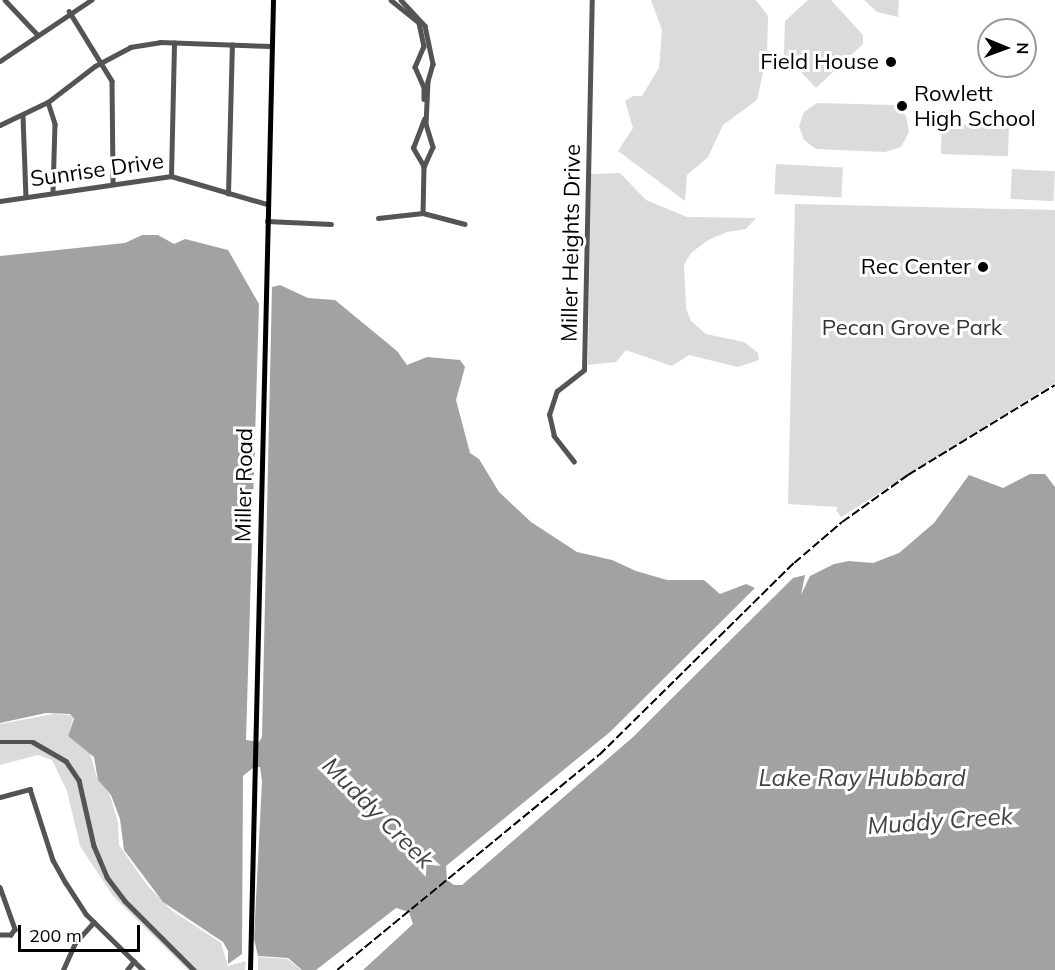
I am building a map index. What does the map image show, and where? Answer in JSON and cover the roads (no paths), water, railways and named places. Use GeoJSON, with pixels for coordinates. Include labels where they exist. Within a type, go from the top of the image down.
{"type":"FeatureCollection","features":[{"type":"Feature","properties":{"kind":"main road","name":"Miller Road"},"geometry":{"type":"LineString","coordinates":[[250,970],[273,0]]}},
{"type":"Feature","properties":{"kind":"street"},"geometry":{"type":"LineString","coordinates":[[4,0],[38,35]]}},
{"type":"Feature","properties":{"kind":"street"},"geometry":{"type":"LineString","coordinates":[[0,61],[69,11],[91,0]]}},
{"type":"Feature","properties":{"kind":"street"},"geometry":{"type":"LineString","coordinates":[[391,0],[418,18],[424,46],[415,67],[424,87],[426,124],[433,147],[424,167],[423,213]]}},
{"type":"Feature","properties":{"kind":"street"},"geometry":{"type":"LineString","coordinates":[[401,0],[418,18],[434,64],[423,122],[413,148],[424,167]]}},
{"type":"Feature","properties":{"kind":"street","name":"Miller Heights Drive"},"geometry":{"type":"LineString","coordinates":[[574,462],[554,436],[549,415],[557,390],[584,370],[592,0]]}},
{"type":"Feature","properties":{"kind":"street"},"geometry":{"type":"LineString","coordinates":[[69,11],[102,61],[114,88],[113,183]]}},
{"type":"Feature","properties":{"kind":"street"},"geometry":{"type":"LineString","coordinates":[[171,176],[174,43]]}},
{"type":"Feature","properties":{"kind":"street"},"geometry":{"type":"LineString","coordinates":[[0,125],[48,102],[102,61],[139,44],[271,46]]}},
{"type":"Feature","properties":{"kind":"street"},"geometry":{"type":"LineString","coordinates":[[228,194],[232,45]]}},
{"type":"Feature","properties":{"kind":"street"},"geometry":{"type":"LineString","coordinates":[[48,102],[55,124],[53,193]]}},
{"type":"Feature","properties":{"kind":"street"},"geometry":{"type":"LineString","coordinates":[[22,116],[26,197]]}},
{"type":"Feature","properties":{"kind":"street","name":"Sunrise Drive"},"geometry":{"type":"LineString","coordinates":[[0,201],[171,176],[267,204]]}},
{"type":"Feature","properties":{"kind":"street"},"geometry":{"type":"LineString","coordinates":[[378,218],[423,213],[465,224]]}},
{"type":"Feature","properties":{"kind":"street"},"geometry":{"type":"LineString","coordinates":[[267,221],[331,224]]}},
{"type":"Feature","properties":{"kind":"street"},"geometry":{"type":"LineString","coordinates":[[0,742],[33,742],[66,761],[79,780],[94,846],[107,877],[125,901],[194,970]]}},
{"type":"Feature","properties":{"kind":"street"},"geometry":{"type":"LineString","coordinates":[[0,797],[30,789],[35,795],[52,860],[94,922],[143,970]]}},
{"type":"Feature","properties":{"kind":"street"},"geometry":{"type":"LineString","coordinates":[[0,887],[15,929],[11,935],[0,935]]}},
{"type":"Feature","properties":{"kind":"street"},"geometry":{"type":"LineString","coordinates":[[63,970],[75,943],[94,922]]}},
{"type":"Feature","properties":{"kind":"street"},"geometry":{"type":"LineString","coordinates":[[127,970],[134,961]]}},
{"type":"Feature","properties":{"kind":"water","name":"Lake Ray Hubbard"},"geometry":{"type":"Polygon","coordinates":[[[142,235],[158,235],[174,244],[185,239],[228,250],[259,304],[246,740],[259,742],[262,737],[272,287],[280,285],[308,298],[335,300],[397,351],[407,365],[427,357],[460,360],[465,367],[456,400],[470,453],[479,459],[499,492],[531,522],[577,552],[612,560],[636,571],[667,580],[704,580],[720,594],[746,584],[755,588],[610,732],[446,866],[447,880],[454,885],[462,885],[633,737],[793,578],[805,575],[801,595],[810,576],[834,564],[849,561],[873,563],[899,553],[934,523],[969,475],[1003,488],[1030,474],[1045,474],[1055,487],[1055,970],[363,970],[413,924],[409,912],[396,908],[316,970],[302,970],[288,958],[258,956],[254,939],[262,781],[260,767],[254,767],[243,776],[242,954],[228,964],[228,951],[223,942],[163,902],[124,850],[120,819],[111,795],[98,780],[94,757],[68,736],[74,719],[70,714],[46,713],[0,723],[0,256],[125,243],[142,235]]]}},
{"type":"Feature","properties":{"kind":"railway"},"geometry":{"type":"LineString","coordinates":[[337,970],[599,755],[794,563],[842,522],[908,475],[1055,385]]}},
{"type":"Feature","properties":{"kind":"place","name":"Field House"},"geometry":{"type":"Point","coordinates":[891,62]}},
{"type":"Feature","properties":{"kind":"place","name":"Rowlett High School"},"geometry":{"type":"Point","coordinates":[902,106]}},
{"type":"Feature","properties":{"kind":"place","name":"Rec Center"},"geometry":{"type":"Point","coordinates":[983,267]}},
{"type":"Feature","properties":{"kind":"park label","name":"Pecan Grove Park"},"geometry":{"type":"Point","coordinates":[912,328]}},
{"type":"Feature","properties":{"kind":"water label","name":"Muddy Creek"},"geometry":{"type":"Point","coordinates":[378,813]}},
{"type":"Feature","properties":{"kind":"water label","name":"Muddy Creek"},"geometry":{"type":"Point","coordinates":[940,821]}}]}
